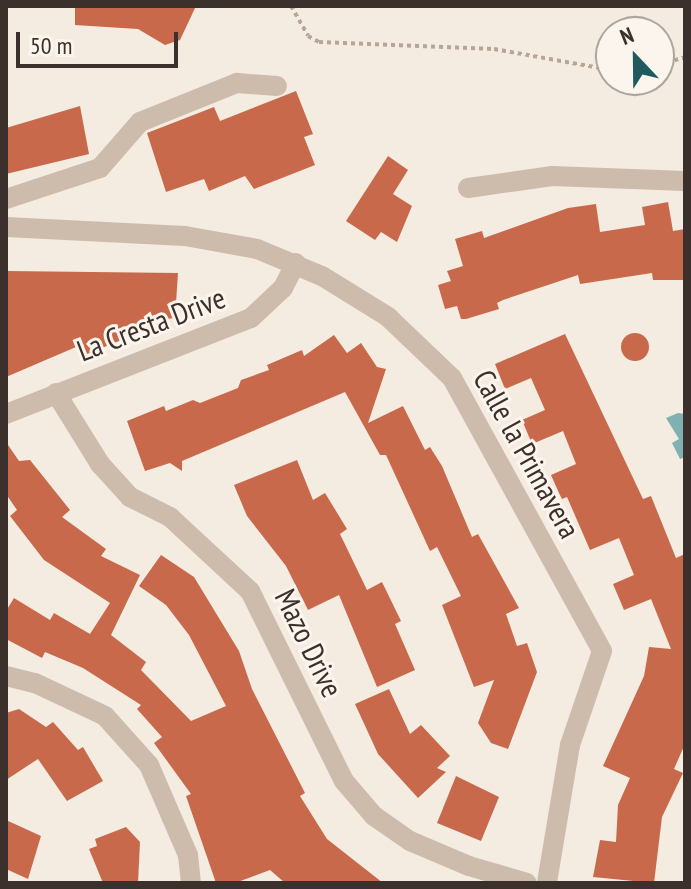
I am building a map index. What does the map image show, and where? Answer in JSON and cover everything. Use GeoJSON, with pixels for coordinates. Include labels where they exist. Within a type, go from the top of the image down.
{"type":"FeatureCollection","features":[{"type":"Feature","properties":{"kind":"street"},"geometry":{"type":"LineString","coordinates":[[6,199],[100,168],[140,122],[237,83],[277,86]]}},
{"type":"Feature","properties":{"kind":"street"},"geometry":{"type":"LineString","coordinates":[[468,188],[552,176],[685,181]]}},
{"type":"Feature","properties":{"kind":"street","name":"Calle la Primavera"},"geometry":{"type":"LineString","coordinates":[[6,227],[185,236],[257,249],[296,263],[388,317],[452,378],[602,651],[570,745],[547,883]]}},
{"type":"Feature","properties":{"kind":"street","name":"La Cresta Drive"},"geometry":{"type":"LineString","coordinates":[[6,414],[251,318],[283,288],[296,263]]}},
{"type":"Feature","properties":{"kind":"street","name":"Mazo Drive"},"geometry":{"type":"LineString","coordinates":[[56,393],[100,464],[130,497],[170,517],[250,591],[344,781],[374,816],[410,841],[469,866],[527,883]]}},
{"type":"Feature","properties":{"kind":"street"},"geometry":{"type":"LineString","coordinates":[[6,676],[35,683],[105,716],[149,765],[188,855],[191,883]]}},
{"type":"Feature","properties":{"kind":"path"},"geometry":{"type":"LineString","coordinates":[[291,6],[308,36],[319,42],[494,49],[595,67]]}},
{"type":"Feature","properties":{"kind":"water"},"geometry":{"type":"Polygon","coordinates":[[[678,413],[685,414],[685,457],[680,459],[672,443],[679,439],[666,418],[678,413]]]}},
{"type":"Feature","properties":{"kind":"building"},"geometry":{"type":"Polygon","coordinates":[[[75,6],[196,6],[180,40],[165,45],[138,29],[75,25],[75,6]]]}},
{"type":"Feature","properties":{"kind":"building"},"geometry":{"type":"Polygon","coordinates":[[[296,91],[313,134],[304,137],[315,165],[254,189],[245,176],[209,191],[204,179],[166,192],[147,133],[214,107],[220,121],[296,91]]]}},
{"type":"Feature","properties":{"kind":"building"},"geometry":{"type":"Polygon","coordinates":[[[80,106],[89,154],[6,174],[6,128],[80,106]]]}},
{"type":"Feature","properties":{"kind":"building"},"geometry":{"type":"Polygon","coordinates":[[[388,156],[408,170],[393,194],[412,206],[397,242],[381,232],[375,240],[346,221],[388,156]]]}},
{"type":"Feature","properties":{"kind":"building"},"geometry":{"type":"Polygon","coordinates":[[[668,202],[673,231],[685,229],[685,280],[653,280],[652,273],[580,284],[578,275],[503,300],[497,303],[499,309],[466,319],[461,319],[457,306],[445,309],[438,285],[451,281],[447,271],[463,266],[455,239],[482,231],[484,238],[568,208],[596,204],[600,232],[645,225],[642,207],[668,202]]]}},
{"type":"Feature","properties":{"kind":"building"},"geometry":{"type":"Polygon","coordinates":[[[6,271],[178,273],[175,318],[148,321],[121,332],[124,339],[87,354],[83,344],[6,377],[6,271]]]}},
{"type":"Feature","properties":{"kind":"building"},"geometry":{"type":"Polygon","coordinates":[[[635,333],[645,337],[649,347],[645,357],[635,361],[625,357],[621,347],[625,337],[635,333]]]}},
{"type":"Feature","properties":{"kind":"building"},"geometry":{"type":"Polygon","coordinates":[[[565,334],[643,499],[651,496],[676,558],[685,554],[685,744],[674,769],[683,773],[662,817],[654,883],[593,877],[600,840],[616,842],[618,805],[630,778],[603,766],[644,676],[649,647],[671,649],[651,599],[624,610],[613,584],[634,575],[619,538],[590,550],[567,497],[562,499],[559,493],[551,475],[576,464],[563,431],[532,444],[522,420],[545,410],[531,378],[505,389],[495,364],[565,334]]]}},
{"type":"Feature","properties":{"kind":"building"},"geometry":{"type":"Polygon","coordinates":[[[334,335],[347,353],[361,343],[377,367],[386,369],[368,423],[403,406],[425,450],[430,447],[442,466],[472,537],[478,534],[519,608],[506,614],[517,646],[527,643],[537,672],[508,749],[491,743],[478,723],[494,680],[474,687],[442,605],[461,596],[437,547],[430,551],[386,455],[380,455],[345,392],[182,461],[182,471],[170,463],[145,471],[127,421],[164,406],[166,411],[193,400],[200,403],[238,388],[241,380],[269,370],[267,365],[302,350],[304,356],[334,335]]]}},
{"type":"Feature","properties":{"kind":"building"},"geometry":{"type":"Polygon","coordinates":[[[6,442],[19,461],[30,460],[70,510],[62,517],[106,549],[101,556],[140,575],[111,635],[146,662],[141,670],[191,721],[226,706],[189,635],[166,605],[139,586],[161,555],[194,577],[239,651],[252,689],[305,793],[300,796],[327,839],[383,883],[285,883],[270,870],[235,883],[216,883],[186,796],[191,794],[154,743],[162,737],[137,709],[141,705],[83,668],[45,652],[42,658],[6,639],[6,611],[14,598],[50,620],[54,613],[90,634],[110,603],[44,560],[10,516],[17,510],[6,494],[6,442]]]}},
{"type":"Feature","properties":{"kind":"building"},"geometry":{"type":"Polygon","coordinates":[[[297,460],[313,500],[325,493],[347,529],[340,534],[367,590],[382,582],[401,621],[395,624],[415,670],[377,687],[339,595],[308,610],[286,566],[247,516],[234,485],[297,460]]]}},
{"type":"Feature","properties":{"kind":"building"},"geometry":{"type":"Polygon","coordinates":[[[389,689],[410,734],[421,725],[450,756],[437,768],[446,772],[418,798],[378,754],[355,704],[389,689]]]}},
{"type":"Feature","properties":{"kind":"building"},"geometry":{"type":"Polygon","coordinates":[[[19,709],[46,727],[53,722],[78,750],[83,747],[103,781],[67,801],[38,759],[6,780],[6,713],[19,709]]]}},
{"type":"Feature","properties":{"kind":"building"},"geometry":{"type":"Polygon","coordinates":[[[456,776],[499,797],[481,841],[437,823],[456,776]]]}},
{"type":"Feature","properties":{"kind":"building"},"geometry":{"type":"Polygon","coordinates":[[[6,820],[41,836],[28,879],[6,869],[6,820]]]}},
{"type":"Feature","properties":{"kind":"building"},"geometry":{"type":"Polygon","coordinates":[[[126,827],[140,842],[138,883],[103,883],[89,849],[97,846],[95,839],[126,827]]]}}]}
